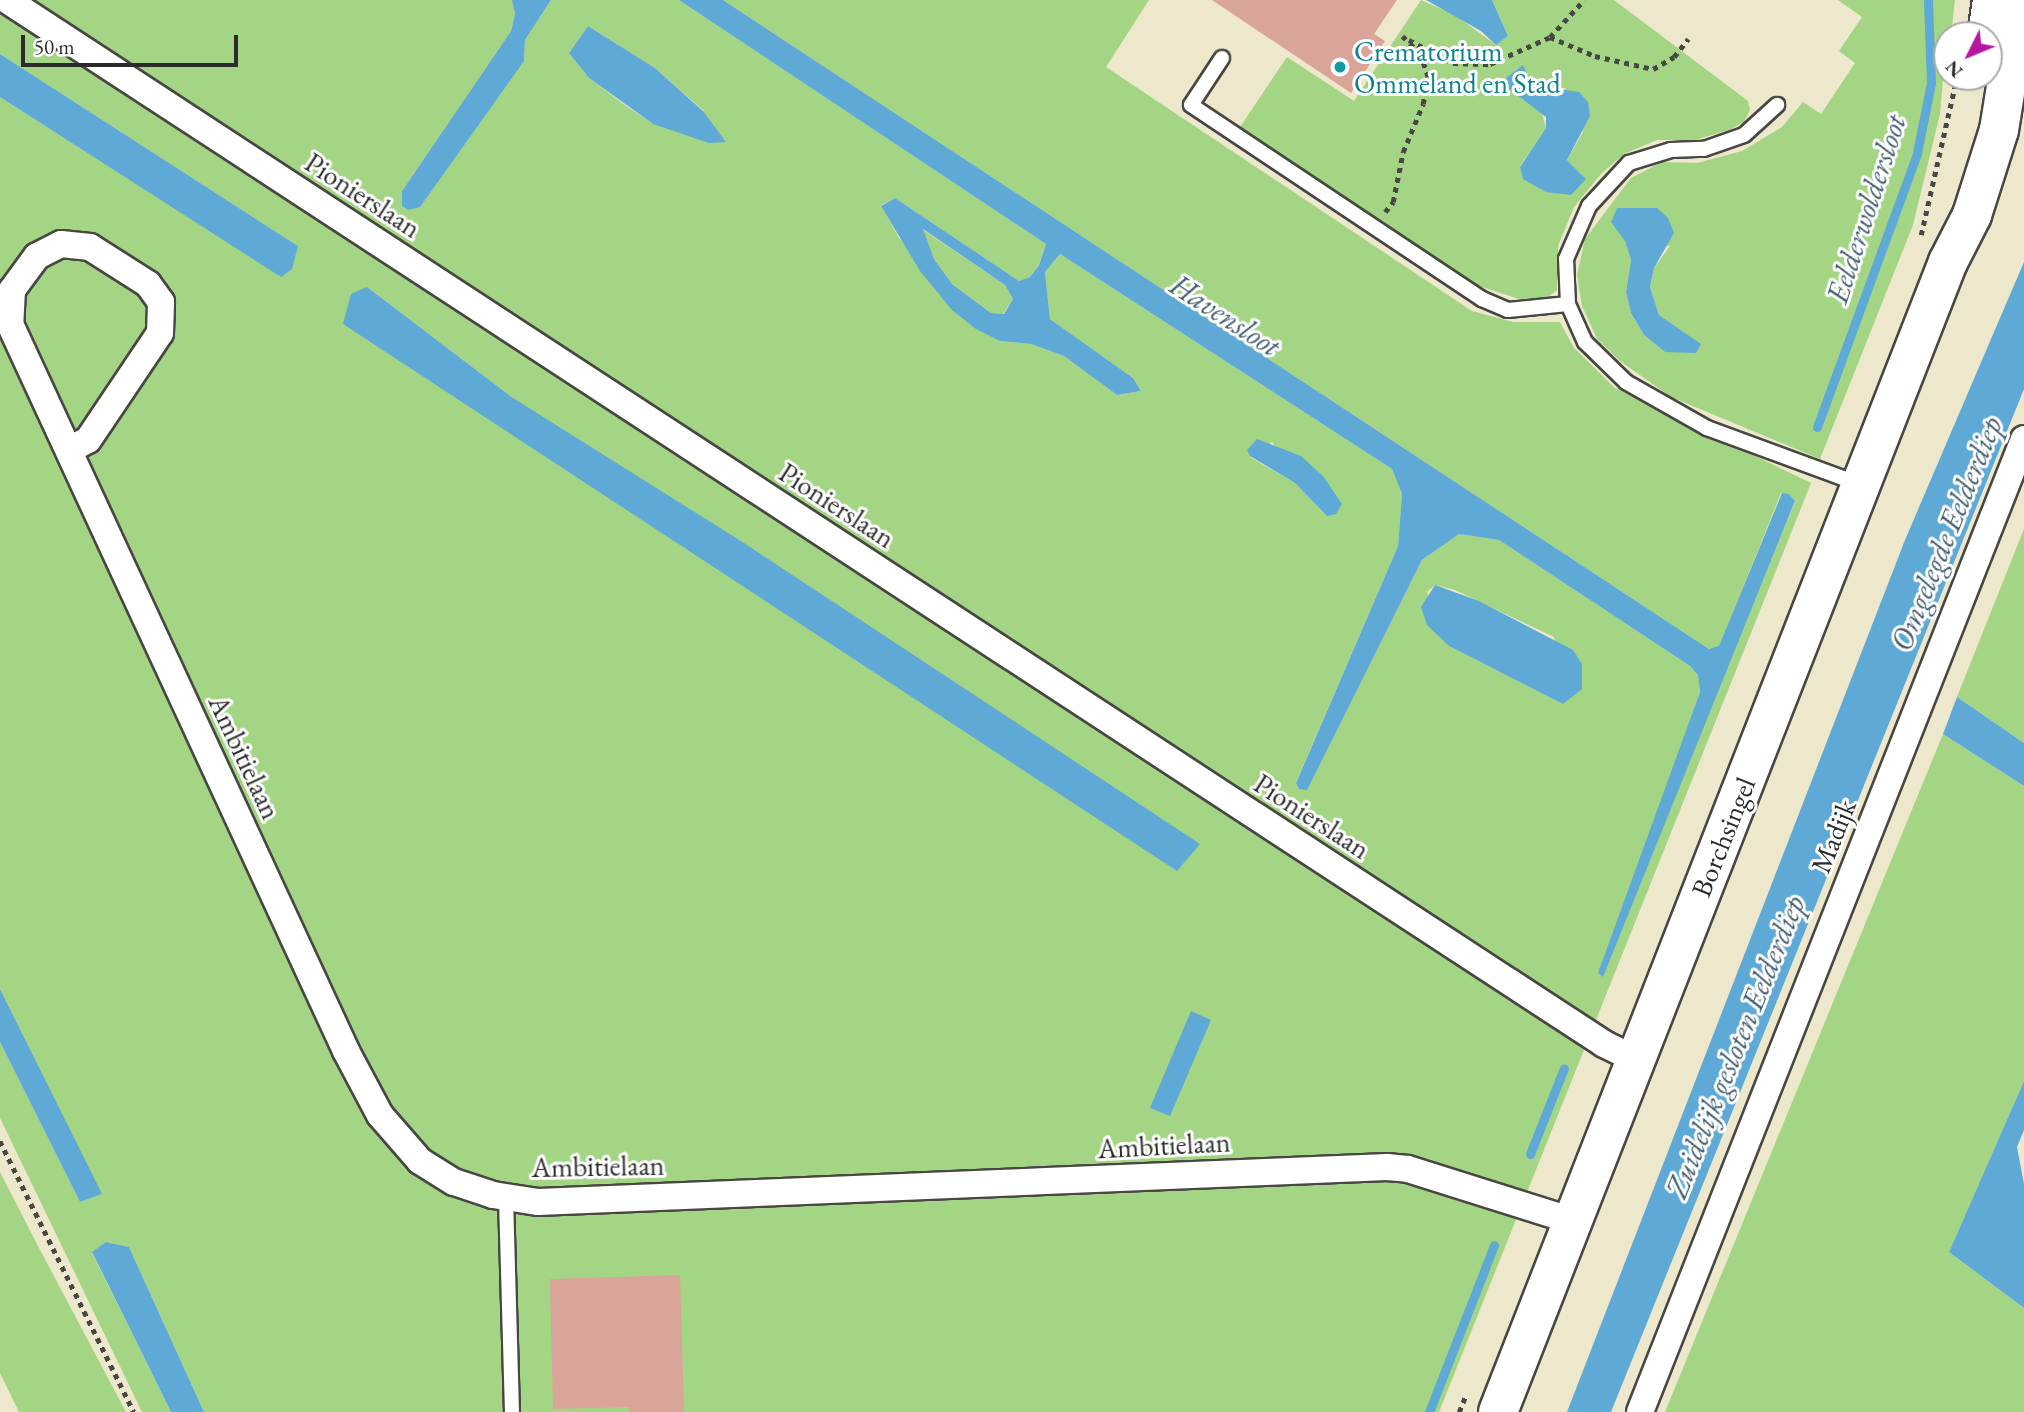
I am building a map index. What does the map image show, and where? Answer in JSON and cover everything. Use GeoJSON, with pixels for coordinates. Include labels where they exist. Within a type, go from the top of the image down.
{"type":"FeatureCollection","features":[{"type":"Feature","properties":{"kind":"main road"},"geometry":{"type":"LineString","coordinates":[[1989,21],[1992,0]]}},
{"type":"Feature","properties":{"kind":"main road","name":"Borchsingel"},"geometry":{"type":"LineString","coordinates":[[1498,1412],[1863,486],[1948,262],[1990,167],[2020,0]]}},
{"type":"Feature","properties":{"kind":"main road","name":"Borchsingel"},"geometry":{"type":"LineString","coordinates":[[1948,262],[1979,91]]}},
{"type":"Feature","properties":{"kind":"street","name":"Pionierslaan"},"geometry":{"type":"LineString","coordinates":[[7,0],[1592,1037],[1635,1059]]}},
{"type":"Feature","properties":{"kind":"street","name":"Ambitielaan"},"geometry":{"type":"LineString","coordinates":[[69,450],[88,440],[160,333],[161,302],[148,284],[90,247],[61,244],[37,256],[12,290],[10,324],[346,1051],[380,1115],[420,1161],[454,1182],[506,1198],[538,1202],[1387,1167],[1408,1169],[1573,1221]]}},
{"type":"Feature","properties":{"kind":"street","name":"Madijk"},"geometry":{"type":"LineString","coordinates":[[1640,1412],[2024,439]]}},
{"type":"Feature","properties":{"kind":"lane"},"geometry":{"type":"LineString","coordinates":[[1222,58],[1191,105],[1482,299],[1508,310],[1568,304]]}},
{"type":"Feature","properties":{"kind":"lane"},"geometry":{"type":"LineString","coordinates":[[1777,105],[1744,135],[1704,149],[1671,150],[1629,163],[1589,206],[1566,259],[1568,304],[1585,342],[1626,382],[1707,428],[1863,486]]}},
{"type":"Feature","properties":{"kind":"lane"},"geometry":{"type":"LineString","coordinates":[[506,1198],[512,1412]]}},
{"type":"Feature","properties":{"kind":"path"},"geometry":{"type":"LineString","coordinates":[[1374,227],[1393,202],[1403,152],[1423,104],[1428,77],[1420,54],[1402,36],[1438,57],[1472,66],[1490,64],[1550,37],[1584,0]]}},
{"type":"Feature","properties":{"kind":"path"},"geometry":{"type":"LineString","coordinates":[[1550,37],[1595,56],[1653,69],[1674,57],[1688,39]]}},
{"type":"Feature","properties":{"kind":"path"},"geometry":{"type":"LineString","coordinates":[[0,1141],[134,1412]]}},
{"type":"Feature","properties":{"kind":"green space"},"geometry":{"type":"Polygon","coordinates":[[[0,0],[512,0],[515,14],[511,31],[402,191],[524,61],[525,40],[551,0],[679,0],[1046,244],[1039,264],[1030,277],[1019,281],[895,198],[881,205],[899,238],[1000,341],[1031,344],[1064,356],[1117,395],[1141,391],[1133,378],[1050,319],[1045,272],[1060,254],[1392,469],[1402,494],[1398,546],[1296,782],[1299,789],[1307,789],[1422,560],[1459,534],[1499,540],[1690,666],[1698,675],[1700,692],[1600,976],[1795,502],[1789,494],[1781,493],[1719,647],[1709,649],[723,0],[1149,0],[1106,67],[1472,311],[1513,322],[1560,322],[1574,348],[1615,388],[1811,483],[1439,1412],[204,1412],[129,1247],[106,1242],[92,1253],[171,1412],[142,1412],[0,1118],[0,1042],[80,1202],[101,1194],[0,989],[0,97],[281,276],[298,246],[0,54],[0,0]],[[588,26],[569,53],[589,78],[653,124],[704,111],[655,68],[588,26]],[[367,287],[343,324],[377,344],[513,398],[367,287]],[[1272,442],[1250,457],[1295,483],[1327,516],[1272,442]],[[1435,585],[1427,592],[1449,646],[1563,704],[1554,637],[1455,590],[1435,585]]]}},
{"type":"Feature","properties":{"kind":"green space"},"geometry":{"type":"Polygon","coordinates":[[[1421,0],[1455,15],[1496,45],[1508,36],[1492,0],[1614,0],[1748,101],[1750,110],[1744,122],[1729,130],[1695,140],[1657,140],[1624,154],[1601,174],[1574,207],[1558,246],[1557,290],[1546,298],[1519,299],[1479,286],[1240,127],[1287,57],[1354,101],[1421,0]],[[1529,78],[1522,99],[1541,109],[1546,128],[1520,166],[1586,179],[1567,160],[1583,132],[1565,88],[1546,88],[1529,78]]]}},
{"type":"Feature","properties":{"kind":"green space"},"geometry":{"type":"Polygon","coordinates":[[[1838,0],[1955,0],[1953,21],[1933,21],[1933,91],[1942,91],[1940,114],[1913,225],[1820,459],[1671,397],[1620,361],[1597,339],[1582,306],[1577,275],[1585,239],[1631,178],[1662,162],[1697,163],[1742,151],[1782,127],[1803,102],[1821,114],[1855,63],[1839,51],[1862,17],[1838,0]],[[1625,241],[1631,260],[1626,292],[1631,313],[1644,335],[1665,352],[1700,344],[1659,315],[1650,287],[1654,268],[1670,246],[1625,241]]]}},
{"type":"Feature","properties":{"kind":"green space"},"geometry":{"type":"Polygon","coordinates":[[[922,229],[1005,285],[1013,299],[1003,314],[991,313],[952,284],[934,259],[922,229]]]}},
{"type":"Feature","properties":{"kind":"green space"},"geometry":{"type":"Polygon","coordinates":[[[2024,529],[2024,743],[1957,697],[2024,529]]]}},
{"type":"Feature","properties":{"kind":"green space"},"geometry":{"type":"Polygon","coordinates":[[[1943,734],[2024,786],[2024,1081],[1949,1252],[2024,1308],[2024,1412],[1665,1412],[1943,734]]]}},
{"type":"Feature","properties":{"kind":"green space"},"geometry":{"type":"Polygon","coordinates":[[[0,1172],[126,1412],[19,1412],[0,1373],[0,1172]]]}},
{"type":"Feature","properties":{"kind":"water"},"geometry":{"type":"Polygon","coordinates":[[[512,0],[551,0],[525,40],[524,61],[420,207],[408,210],[402,206],[402,191],[511,31],[515,14],[512,0]]]}},
{"type":"Feature","properties":{"kind":"water"},"geometry":{"type":"Polygon","coordinates":[[[679,0],[723,0],[1709,649],[1719,646],[1782,493],[1789,494],[1795,501],[1603,977],[1598,973],[1700,692],[1698,675],[1690,666],[1499,540],[1459,534],[1422,560],[1307,790],[1299,789],[1296,783],[1398,546],[1402,494],[1392,469],[1060,254],[1045,272],[1050,319],[1133,378],[1141,391],[1117,395],[1064,356],[1031,344],[1000,341],[976,329],[952,310],[920,271],[881,206],[895,198],[1019,281],[1030,277],[1039,265],[1046,244],[679,0]],[[923,229],[934,259],[952,284],[991,313],[1004,314],[1013,299],[1005,285],[923,229]]]}},
{"type":"Feature","properties":{"kind":"water"},"geometry":{"type":"Polygon","coordinates":[[[1426,0],[1492,0],[1508,36],[1496,45],[1481,31],[1426,0]]]}},
{"type":"Feature","properties":{"kind":"water"},"geometry":{"type":"Polygon","coordinates":[[[588,26],[655,68],[703,111],[726,142],[709,143],[653,124],[589,78],[569,53],[588,26]]]}},
{"type":"Feature","properties":{"kind":"water"},"geometry":{"type":"Polygon","coordinates":[[[0,54],[298,246],[292,269],[281,277],[0,97],[0,54]]]}},
{"type":"Feature","properties":{"kind":"water"},"geometry":{"type":"Polygon","coordinates":[[[1523,65],[1529,78],[1546,87],[1579,92],[1588,102],[1590,116],[1567,160],[1586,179],[1571,195],[1546,192],[1523,179],[1520,167],[1546,128],[1546,117],[1509,89],[1506,78],[1523,65]]]}},
{"type":"Feature","properties":{"kind":"water"},"geometry":{"type":"Polygon","coordinates":[[[1617,208],[1657,208],[1668,218],[1674,233],[1654,268],[1650,287],[1659,315],[1701,344],[1696,353],[1665,352],[1644,335],[1631,313],[1626,292],[1631,260],[1625,241],[1611,222],[1617,208]]]}},
{"type":"Feature","properties":{"kind":"water"},"geometry":{"type":"Polygon","coordinates":[[[2024,262],[2024,389],[1611,1412],[1567,1412],[1905,540],[2024,262]]]}},
{"type":"Feature","properties":{"kind":"water"},"geometry":{"type":"Polygon","coordinates":[[[367,287],[513,398],[744,543],[1200,844],[1177,871],[343,324],[351,294],[367,287]]]}},
{"type":"Feature","properties":{"kind":"water"},"geometry":{"type":"Polygon","coordinates":[[[1257,439],[1301,456],[1323,476],[1342,504],[1336,514],[1327,516],[1295,483],[1250,456],[1247,450],[1257,439]]]}},
{"type":"Feature","properties":{"kind":"water"},"geometry":{"type":"Polygon","coordinates":[[[1435,585],[1479,601],[1573,650],[1582,664],[1582,689],[1563,704],[1449,646],[1427,625],[1421,607],[1435,585]]]}},
{"type":"Feature","properties":{"kind":"water"},"geometry":{"type":"Polygon","coordinates":[[[1957,697],[2024,743],[2024,786],[1943,734],[1957,697]]]}},
{"type":"Feature","properties":{"kind":"water"},"geometry":{"type":"Polygon","coordinates":[[[0,989],[102,1194],[80,1202],[0,1042],[0,989]]]}},
{"type":"Feature","properties":{"kind":"water"},"geometry":{"type":"Polygon","coordinates":[[[1191,1011],[1211,1020],[1170,1116],[1150,1108],[1191,1011]]]}},
{"type":"Feature","properties":{"kind":"water"},"geometry":{"type":"Polygon","coordinates":[[[2024,1081],[2024,1130],[2017,1147],[2024,1184],[2024,1308],[1949,1252],[2024,1081]]]}},
{"type":"Feature","properties":{"kind":"water"},"geometry":{"type":"Polygon","coordinates":[[[106,1242],[129,1247],[204,1412],[171,1412],[92,1252],[106,1242]]]}},
{"type":"Feature","properties":{"kind":"building","name":"Crematorium Ommeland en Stad"},"geometry":{"type":"Polygon","coordinates":[[[1212,0],[1397,0],[1374,34],[1385,41],[1351,93],[1212,0]]]}},
{"type":"Feature","properties":{"kind":"building"},"geometry":{"type":"Polygon","coordinates":[[[680,1275],[684,1412],[629,1412],[629,1407],[553,1409],[550,1279],[680,1275]]]}},
{"type":"Feature","properties":{"kind":"waterway","name":"Eelderwoldersloot"},"geometry":{"type":"LineString","coordinates":[[1817,427],[1917,153],[1931,83],[1928,0]]}},
{"type":"Feature","properties":{"kind":"waterway"},"geometry":{"type":"LineString","coordinates":[[1530,1154],[1564,1068]]}},
{"type":"Feature","properties":{"kind":"waterway"},"geometry":{"type":"LineString","coordinates":[[1429,1412],[1494,1245]]}},
{"type":"Feature","properties":{"kind":"place","name":"Crematorium Ommeland en Stad"},"geometry":{"type":"Point","coordinates":[1340,67]}},
{"type":"Feature","properties":{"kind":"water label","name":"Havensloot"},"geometry":{"type":"Point","coordinates":[1225,316]}},
{"type":"Feature","properties":{"kind":"water label","name":"Omgelegde Eelderdiep"},"geometry":{"type":"Point","coordinates":[1947,534]}},
{"type":"Feature","properties":{"kind":"water label","name":"Zuidelijk gesloten Eelderdiep"},"geometry":{"type":"Point","coordinates":[1736,1047]}}]}
